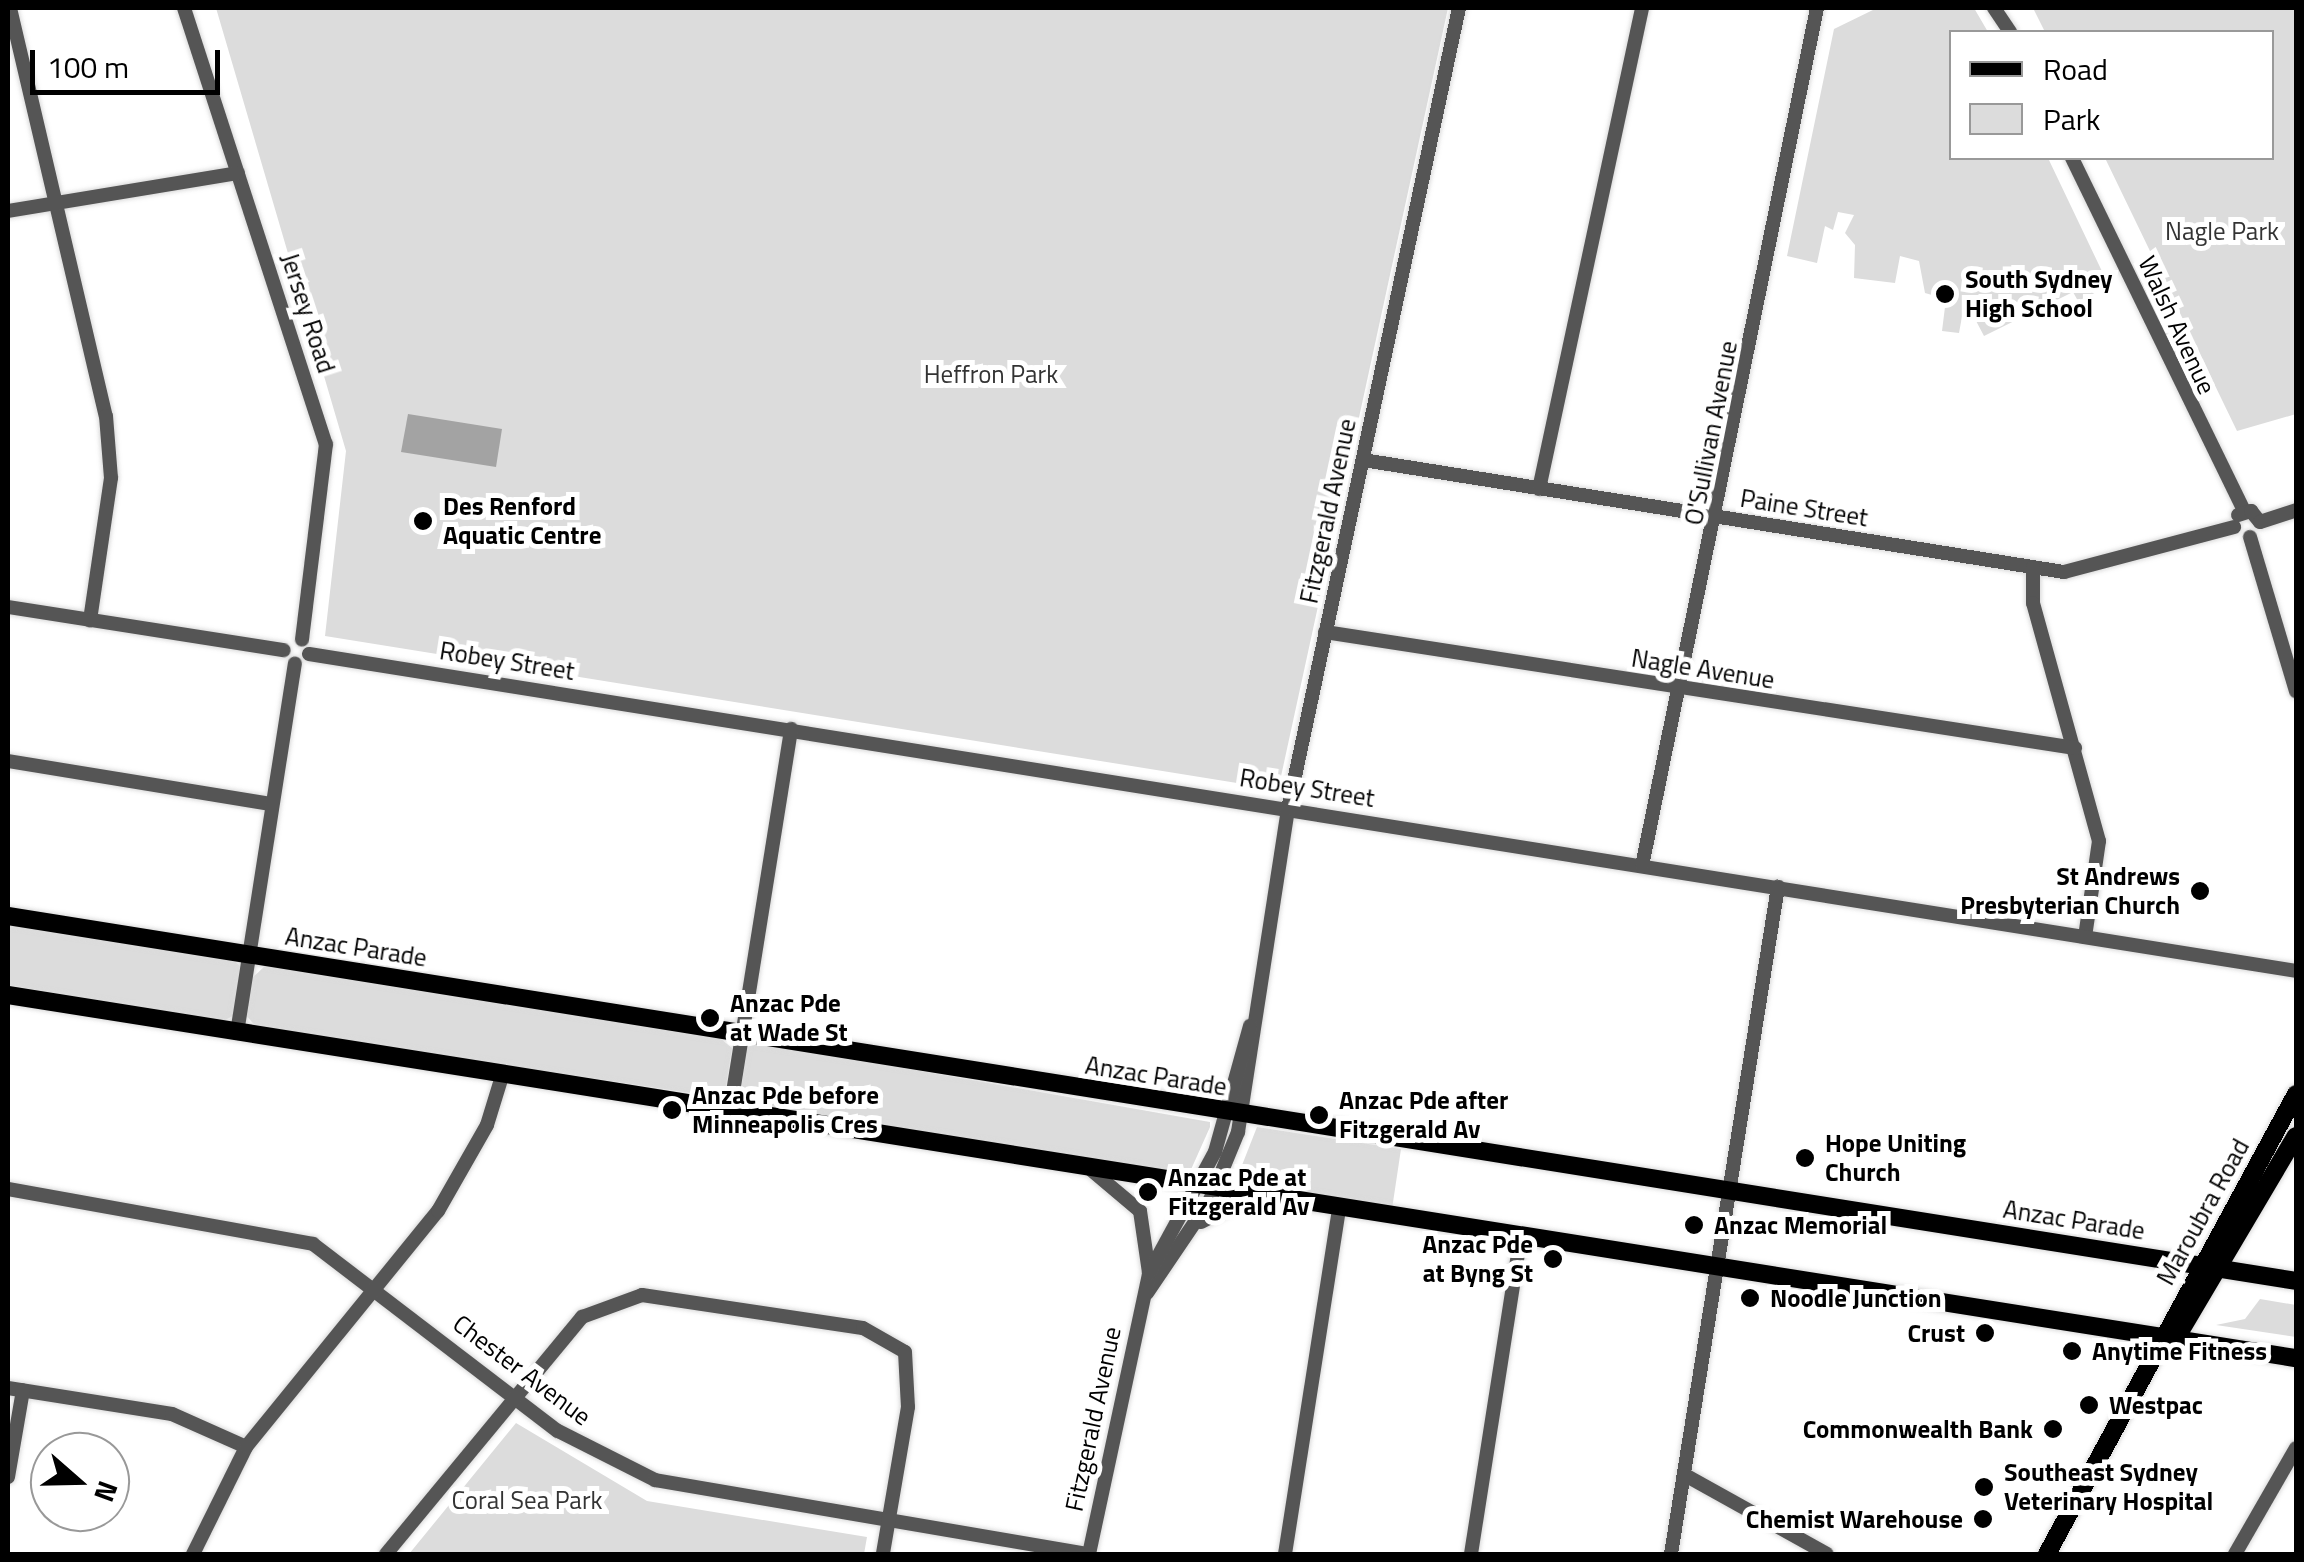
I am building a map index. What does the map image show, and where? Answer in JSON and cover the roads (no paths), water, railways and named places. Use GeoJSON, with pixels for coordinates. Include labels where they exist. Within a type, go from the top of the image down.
{"type":"FeatureCollection","features":[{"type":"Feature","properties":{"kind":"main road","name":"Anzac Parade"},"geometry":{"type":"LineString","coordinates":[[8,916],[2296,1281]]}},
{"type":"Feature","properties":{"kind":"main road"},"geometry":{"type":"LineString","coordinates":[[8,995],[1717,1267],[2160,1346],[2180,1340],[2296,1358]]}},
{"type":"Feature","properties":{"kind":"main road","name":"Maroubra Road"},"geometry":{"type":"LineString","coordinates":[[2047,1554],[2296,1094]]}},
{"type":"Feature","properties":{"kind":"main road","name":"Maroubra Road"},"geometry":{"type":"LineString","coordinates":[[2180,1340],[2296,1136]]}},
{"type":"Feature","properties":{"kind":"street"},"geometry":{"type":"LineString","coordinates":[[10,8],[110,446],[90,620]]}},
{"type":"Feature","properties":{"kind":"street","name":"Jersey Road"},"geometry":{"type":"LineString","coordinates":[[184,8],[328,457],[302,640]]}},
{"type":"Feature","properties":{"kind":"street","name":"Fitzgerald Avenue"},"geometry":{"type":"LineString","coordinates":[[1147,1293],[1194,1228],[1234,1114],[1324,632],[1459,8]]}},
{"type":"Feature","properties":{"kind":"street"},"geometry":{"type":"LineString","coordinates":[[1539,489],[1642,8]]}},
{"type":"Feature","properties":{"kind":"street","name":"O'Sullivan Avenue"},"geometry":{"type":"LineString","coordinates":[[1642,866],[1717,517],[1817,8]]}},
{"type":"Feature","properties":{"kind":"street"},"geometry":{"type":"LineString","coordinates":[[1994,8],[2009,30]]}},
{"type":"Feature","properties":{"kind":"street","name":"Walsh Avenue"},"geometry":{"type":"LineString","coordinates":[[2073,160],[2244,511]]}},
{"type":"Feature","properties":{"kind":"street"},"geometry":{"type":"LineString","coordinates":[[8,211],[238,173]]}},
{"type":"Feature","properties":{"kind":"street","name":"Paine Street"},"geometry":{"type":"LineString","coordinates":[[1363,460],[2078,572],[2234,526]]}},
{"type":"Feature","properties":{"kind":"street"},"geometry":{"type":"LineString","coordinates":[[2250,537],[2260,522],[2296,510]]}},
{"type":"Feature","properties":{"kind":"street"},"geometry":{"type":"LineString","coordinates":[[2260,522],[2244,511],[2234,526],[2250,537],[2296,692]]}},
{"type":"Feature","properties":{"kind":"street"},"geometry":{"type":"LineString","coordinates":[[2033,567],[2033,603],[2099,840],[2085,937]]}},
{"type":"Feature","properties":{"kind":"street"},"geometry":{"type":"LineString","coordinates":[[8,607],[284,650],[302,640],[309,654],[295,664],[237,1033]]}},
{"type":"Feature","properties":{"kind":"street","name":"Nagle Avenue"},"geometry":{"type":"LineString","coordinates":[[1324,632],[2074,748]]}},
{"type":"Feature","properties":{"kind":"street"},"geometry":{"type":"LineString","coordinates":[[284,650],[295,664]]}},
{"type":"Feature","properties":{"kind":"street","name":"Robey Street"},"geometry":{"type":"LineString","coordinates":[[309,654],[2296,971]]}},
{"type":"Feature","properties":{"kind":"street"},"geometry":{"type":"LineString","coordinates":[[730,1111],[791,729]]}},
{"type":"Feature","properties":{"kind":"street"},"geometry":{"type":"LineString","coordinates":[[8,762],[272,804]]}},
{"type":"Feature","properties":{"kind":"street"},"geometry":{"type":"LineString","coordinates":[[1672,1554],[1778,888]]}},
{"type":"Feature","properties":{"kind":"street"},"geometry":{"type":"LineString","coordinates":[[193,1554],[246,1447],[466,1165],[503,1072]]}},
{"type":"Feature","properties":{"kind":"street"},"geometry":{"type":"LineString","coordinates":[[1086,1166],[1140,1211],[1149,1273]]}},
{"type":"Feature","properties":{"kind":"street","name":"Fitzgerald Avenue"},"geometry":{"type":"LineString","coordinates":[[1089,1554],[1125,1358],[1147,1293],[1149,1273],[1208,1188]]}},
{"type":"Feature","properties":{"kind":"street","name":"Chester Avenue"},"geometry":{"type":"LineString","coordinates":[[8,1190],[284,1234],[328,1251],[514,1397],[655,1480],[1089,1554]]}},
{"type":"Feature","properties":{"kind":"street"},"geometry":{"type":"LineString","coordinates":[[1194,1228],[1240,1204],[1330,1206],[1285,1554]]}},
{"type":"Feature","properties":{"kind":"street"},"geometry":{"type":"LineString","coordinates":[[1470,1554],[1521,1236]]}},
{"type":"Feature","properties":{"kind":"street"},"geometry":{"type":"LineString","coordinates":[[386,1554],[582,1318],[625,1296],[863,1328],[892,1342],[912,1367],[883,1554]]}},
{"type":"Feature","properties":{"kind":"street"},"geometry":{"type":"LineString","coordinates":[[8,1477],[15,1389],[172,1414],[246,1447]]}},
{"type":"Feature","properties":{"kind":"street"},"geometry":{"type":"LineString","coordinates":[[2236,1554],[2296,1448]]}},
{"type":"Feature","properties":{"kind":"street"},"geometry":{"type":"LineString","coordinates":[[1685,1475],[1826,1554]]}},
{"type":"Feature","properties":{"kind":"place","name":"South Sydney High School"},"geometry":{"type":"Point","coordinates":[1945,294]}},
{"type":"Feature","properties":{"kind":"place","name":"Des Renford Aquatic Centre"},"geometry":{"type":"Point","coordinates":[423,521]}},
{"type":"Feature","properties":{"kind":"place","name":"St Andrews Presbyterian Church"},"geometry":{"type":"Point","coordinates":[2200,891]}},
{"type":"Feature","properties":{"kind":"place","name":"Anzac Pde at Wade St"},"geometry":{"type":"Point","coordinates":[710,1018]}},
{"type":"Feature","properties":{"kind":"place","name":"Anzac Pde before Minneapolis Cres"},"geometry":{"type":"Point","coordinates":[672,1110]}},
{"type":"Feature","properties":{"kind":"place","name":"Anzac Pde after Fitzgerald Av"},"geometry":{"type":"Point","coordinates":[1319,1115]}},
{"type":"Feature","properties":{"kind":"place","name":"Hope Uniting Church"},"geometry":{"type":"Point","coordinates":[1805,1158]}},
{"type":"Feature","properties":{"kind":"place","name":"Anzac Pde at Fitzgerald Av"},"geometry":{"type":"Point","coordinates":[1148,1192]}},
{"type":"Feature","properties":{"kind":"place","name":"Anzac Memorial"},"geometry":{"type":"Point","coordinates":[1694,1225]}},
{"type":"Feature","properties":{"kind":"place","name":"Anzac Pde at Byng St"},"geometry":{"type":"Point","coordinates":[1553,1259]}},
{"type":"Feature","properties":{"kind":"place","name":"Noodle Junction"},"geometry":{"type":"Point","coordinates":[1750,1298]}},
{"type":"Feature","properties":{"kind":"place","name":"Crust"},"geometry":{"type":"Point","coordinates":[1985,1333]}},
{"type":"Feature","properties":{"kind":"place","name":"Anytime Fitness"},"geometry":{"type":"Point","coordinates":[2072,1351]}},
{"type":"Feature","properties":{"kind":"place","name":"Westpac"},"geometry":{"type":"Point","coordinates":[2089,1405]}},
{"type":"Feature","properties":{"kind":"place","name":"Commonwealth Bank"},"geometry":{"type":"Point","coordinates":[2053,1429]}},
{"type":"Feature","properties":{"kind":"place","name":"Southeast Sydney Veterinary Hospital"},"geometry":{"type":"Point","coordinates":[1984,1487]}},
{"type":"Feature","properties":{"kind":"place","name":"Chemist Warehouse"},"geometry":{"type":"Point","coordinates":[1983,1519]}},
{"type":"Feature","properties":{"kind":"park label","name":"Nagle Park"},"geometry":{"type":"Point","coordinates":[2222,231]}},
{"type":"Feature","properties":{"kind":"park label","name":"Heffron Park"},"geometry":{"type":"Point","coordinates":[991,374]}},
{"type":"Feature","properties":{"kind":"park label","name":"Coral Sea Park"},"geometry":{"type":"Point","coordinates":[527,1500]}}]}
